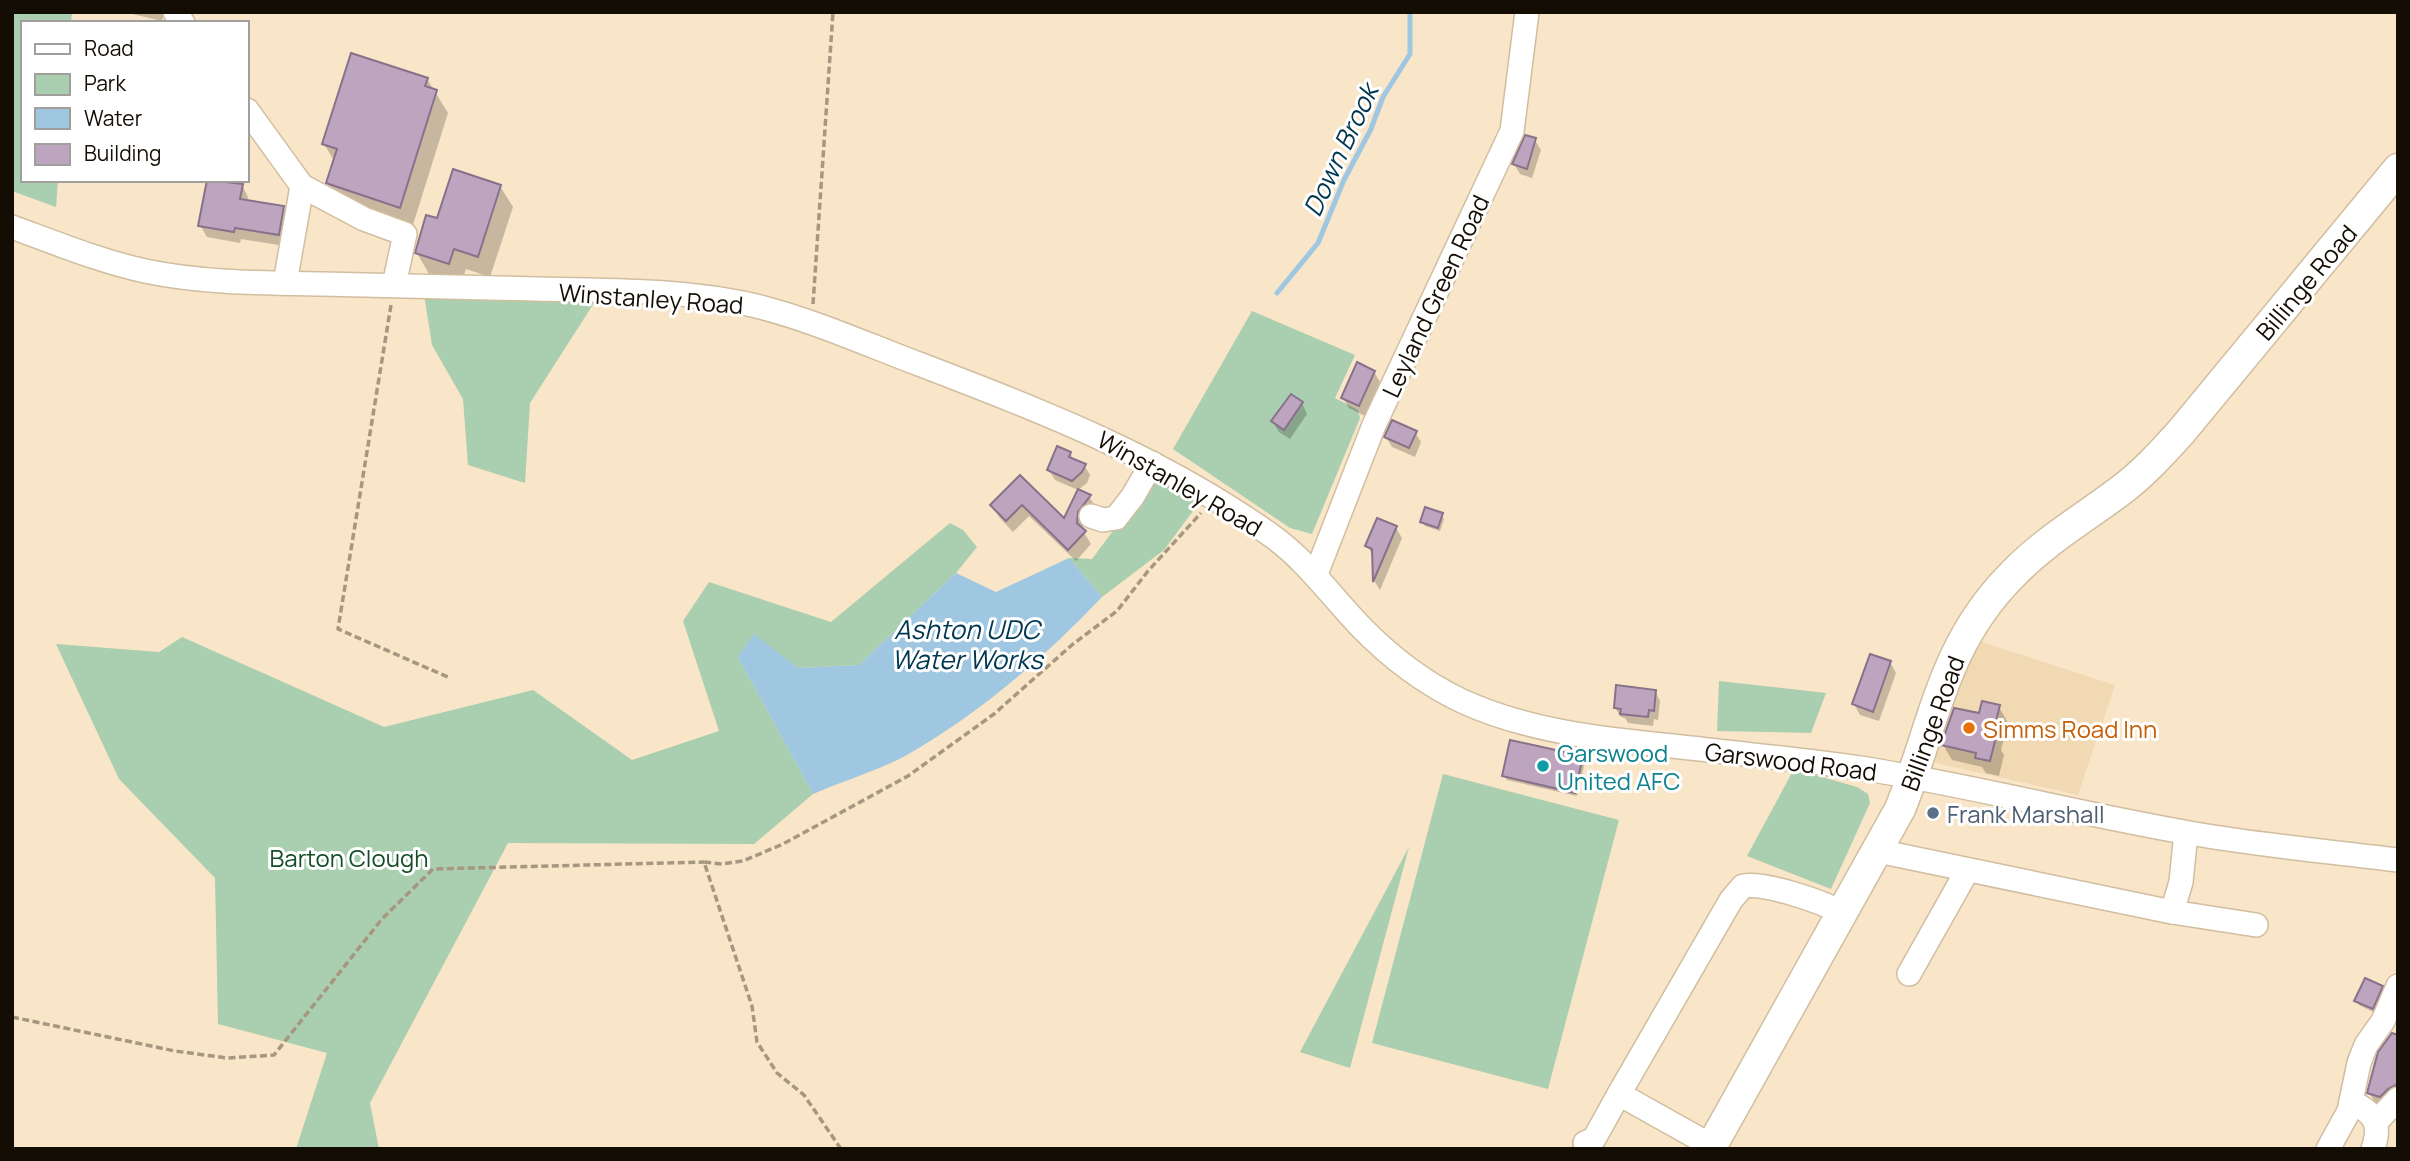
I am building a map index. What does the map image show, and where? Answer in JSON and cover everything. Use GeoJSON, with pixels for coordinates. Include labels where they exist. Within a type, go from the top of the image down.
{"type":"FeatureCollection","features":[{"type":"Feature","properties":{"kind":"main road","name":"Billinge Road"},"geometry":{"type":"LineString","coordinates":[[1711,1147],[1878,851],[1913,777],[1952,659],[1984,607],[2009,577],[2035,553],[2121,490],[2151,464],[2208,400],[2398,169]]}},
{"type":"Feature","properties":{"kind":"street","name":"Leyland Green Road"},"geometry":{"type":"LineString","coordinates":[[1316,574],[1374,425],[1512,131],[1527,12]]}},
{"type":"Feature","properties":{"kind":"street"},"geometry":{"type":"LineString","coordinates":[[248,111],[302,186],[363,219],[405,234],[394,285]]}},
{"type":"Feature","properties":{"kind":"street"},"geometry":{"type":"LineString","coordinates":[[285,283],[302,186]]}},
{"type":"Feature","properties":{"kind":"street","name":"Winstanley Road"},"geometry":{"type":"LineString","coordinates":[[12,227],[116,263],[150,272],[191,278],[603,291],[687,296],[764,308],[812,323],[1047,413],[1152,463],[1277,540],[1316,574]]}},
{"type":"Feature","properties":{"kind":"street"},"geometry":{"type":"LineString","coordinates":[[1091,516],[1103,520],[1116,518],[1133,496],[1152,463]]}},
{"type":"Feature","properties":{"kind":"street","name":"Garswood Road"},"geometry":{"type":"LineString","coordinates":[[1316,574],[1359,625],[1424,679],[1463,701],[1524,722],[1694,757],[1854,767],[1934,779],[2186,833],[2398,860]]}},
{"type":"Feature","properties":{"kind":"street"},"geometry":{"type":"LineString","coordinates":[[2172,912],[2181,883],[2186,833]]}},
{"type":"Feature","properties":{"kind":"street"},"geometry":{"type":"LineString","coordinates":[[1878,851],[2172,912],[2256,925]]}},
{"type":"Feature","properties":{"kind":"street"},"geometry":{"type":"LineString","coordinates":[[1909,974],[1966,871]]}},
{"type":"Feature","properties":{"kind":"street"},"geometry":{"type":"LineString","coordinates":[[1585,1143],[1594,1139],[1731,900],[1743,886],[1757,886],[1802,897],[1843,913]]}},
{"type":"Feature","properties":{"kind":"street"},"geometry":{"type":"LineString","coordinates":[[2328,1149],[2345,1119],[2362,1054],[2396,998]]}},
{"type":"Feature","properties":{"kind":"street"},"geometry":{"type":"LineString","coordinates":[[1619,1094],[1711,1147]]}},
{"type":"Feature","properties":{"kind":"street"},"geometry":{"type":"LineString","coordinates":[[2376,1122],[2398,1099]]}},
{"type":"Feature","properties":{"kind":"street"},"geometry":{"type":"LineString","coordinates":[[2351,1101],[2368,1111],[2376,1122],[2377,1137],[2373,1149]]}},
{"type":"Feature","properties":{"kind":"path"},"geometry":{"type":"LineString","coordinates":[[812,323],[834,12]]}},
{"type":"Feature","properties":{"kind":"path"},"geometry":{"type":"LineString","coordinates":[[394,285],[338,629],[450,678]]}},
{"type":"Feature","properties":{"kind":"path"},"geometry":{"type":"LineString","coordinates":[[12,1017],[188,1053],[227,1058],[274,1055],[382,919],[433,869],[704,862],[722,864],[743,861],[783,844],[908,776],[994,714],[1073,644],[1117,611],[1147,570],[1214,499]]}},
{"type":"Feature","properties":{"kind":"path"},"geometry":{"type":"LineString","coordinates":[[704,862],[752,1006],[757,1042],[777,1073],[804,1095],[841,1149]]}},
{"type":"Feature","properties":{"kind":"shaded area"},"geometry":{"type":"Polygon","coordinates":[[[1976,640],[2115,685],[2078,795],[1940,764],[1932,759],[1957,670],[1976,640]]]}},
{"type":"Feature","properties":{"kind":"green space"},"geometry":{"type":"Polygon","coordinates":[[[12,12],[72,12],[71,21],[21,21],[21,182],[58,182],[56,207],[12,191],[12,12]]]}},
{"type":"Feature","properties":{"kind":"green space"},"geometry":{"type":"Polygon","coordinates":[[[423,288],[601,292],[530,403],[525,483],[468,465],[463,399],[432,345],[423,288]]]}},
{"type":"Feature","properties":{"kind":"green space"},"geometry":{"type":"Polygon","coordinates":[[[1252,311],[1355,355],[1335,398],[1358,410],[1360,418],[1312,534],[1290,528],[1173,449],[1252,311]]]}},
{"type":"Feature","properties":{"kind":"green space"},"geometry":{"type":"Polygon","coordinates":[[[1157,472],[1202,499],[1164,550],[1102,597],[1069,558],[1092,559],[1157,472]]]}},
{"type":"Feature","properties":{"kind":"green space","name":"Barton Clough"},"geometry":{"type":"Polygon","coordinates":[[[950,523],[963,530],[977,547],[956,573],[859,665],[798,668],[754,635],[738,657],[813,794],[754,844],[508,843],[370,1103],[379,1149],[296,1149],[327,1053],[218,1024],[215,878],[119,779],[56,644],[159,652],[182,637],[384,727],[533,690],[632,760],[719,731],[683,621],[709,582],[831,622],[950,523]]]}},
{"type":"Feature","properties":{"kind":"green space"},"geometry":{"type":"Polygon","coordinates":[[[1719,681],[1826,693],[1811,733],[1717,731],[1719,681]]]}},
{"type":"Feature","properties":{"kind":"green space"},"geometry":{"type":"Polygon","coordinates":[[[1794,769],[1857,787],[1868,794],[1870,803],[1831,889],[1747,856],[1794,769]]]}},
{"type":"Feature","properties":{"kind":"green space"},"geometry":{"type":"Polygon","coordinates":[[[1443,774],[1619,820],[1548,1089],[1372,1043],[1443,774]]]}},
{"type":"Feature","properties":{"kind":"green space"},"geometry":{"type":"Polygon","coordinates":[[[1409,847],[1350,1068],[1300,1052],[1409,847]]]}},
{"type":"Feature","properties":{"kind":"water","name":"Ashton UDC Water Works"},"geometry":{"type":"Polygon","coordinates":[[[1069,558],[1102,597],[1057,642],[985,703],[934,739],[896,761],[813,794],[738,657],[754,634],[798,668],[859,665],[956,573],[996,592],[1069,558]]]}},
{"type":"Feature","properties":{"kind":"building"},"geometry":{"type":"Polygon","coordinates":[[[351,53],[428,78],[425,86],[437,90],[400,208],[326,183],[337,149],[322,144],[351,53]]]}},
{"type":"Feature","properties":{"kind":"building"},"geometry":{"type":"Polygon","coordinates":[[[1525,135],[1536,138],[1527,169],[1512,164],[1525,135]]]}},
{"type":"Feature","properties":{"kind":"building"},"geometry":{"type":"Polygon","coordinates":[[[453,169],[501,185],[478,257],[454,249],[449,264],[415,253],[426,215],[437,218],[453,169]]]}},
{"type":"Feature","properties":{"kind":"building"},"geometry":{"type":"Polygon","coordinates":[[[207,182],[243,184],[240,199],[284,206],[279,235],[198,226],[207,182]]]}},
{"type":"Feature","properties":{"kind":"building"},"geometry":{"type":"Polygon","coordinates":[[[1357,362],[1375,371],[1359,406],[1341,398],[1357,362]]]}},
{"type":"Feature","properties":{"kind":"building"},"geometry":{"type":"Polygon","coordinates":[[[1291,394],[1303,402],[1284,430],[1271,421],[1291,394]]]}},
{"type":"Feature","properties":{"kind":"building"},"geometry":{"type":"Polygon","coordinates":[[[1392,420],[1417,431],[1409,448],[1384,437],[1392,420]]]}},
{"type":"Feature","properties":{"kind":"building"},"geometry":{"type":"Polygon","coordinates":[[[1057,446],[1071,452],[1069,457],[1086,464],[1072,481],[1047,470],[1057,446]]]}},
{"type":"Feature","properties":{"kind":"building"},"geometry":{"type":"Polygon","coordinates":[[[1020,475],[1064,518],[1078,489],[1091,495],[1078,512],[1077,523],[1086,531],[1068,550],[1022,505],[1006,521],[990,505],[1020,475]]]}},
{"type":"Feature","properties":{"kind":"building"},"geometry":{"type":"Polygon","coordinates":[[[1425,507],[1443,513],[1438,528],[1420,522],[1425,507]]]}},
{"type":"Feature","properties":{"kind":"building"},"geometry":{"type":"Polygon","coordinates":[[[1377,518],[1397,526],[1373,582],[1372,549],[1365,546],[1377,518]]]}},
{"type":"Feature","properties":{"kind":"building"},"geometry":{"type":"Polygon","coordinates":[[[1870,654],[1891,661],[1873,712],[1852,704],[1870,654]]]}},
{"type":"Feature","properties":{"kind":"building"},"geometry":{"type":"Polygon","coordinates":[[[1616,685],[1656,690],[1654,711],[1649,710],[1648,717],[1620,714],[1621,709],[1614,708],[1616,685]]]}},
{"type":"Feature","properties":{"kind":"building","name":"Simms Road Inn"},"geometry":{"type":"Polygon","coordinates":[[[1982,701],[2000,705],[1992,737],[1996,737],[1990,761],[1975,758],[1976,753],[1941,745],[1954,708],[1979,713],[1982,701]]]}},
{"type":"Feature","properties":{"kind":"building","name":"Garswood United AFC"},"geometry":{"type":"Polygon","coordinates":[[[1510,740],[1583,756],[1575,793],[1502,776],[1510,740]]]}},
{"type":"Feature","properties":{"kind":"building"},"geometry":{"type":"Polygon","coordinates":[[[2365,978],[2383,986],[2373,1009],[2354,1001],[2365,978]]]}},
{"type":"Feature","properties":{"kind":"building"},"geometry":{"type":"Polygon","coordinates":[[[2392,1033],[2398,1035],[2398,1080],[2396,1085],[2380,1097],[2367,1093],[2378,1052],[2392,1033]]]}},
{"type":"Feature","properties":{"kind":"waterway","name":"Down Brook"},"geometry":{"type":"LineString","coordinates":[[1277,293],[1318,243],[1383,97],[1410,54],[1410,12]]}},
{"type":"Feature","properties":{"kind":"place","name":"Simms Road Inn"},"geometry":{"type":"Point","coordinates":[1969,728]}},
{"type":"Feature","properties":{"kind":"place","name":"Garswood United AFC"},"geometry":{"type":"Point","coordinates":[1543,766]}},
{"type":"Feature","properties":{"kind":"place","name":"Frank Marshall"},"geometry":{"type":"Point","coordinates":[1933,813]}}]}
